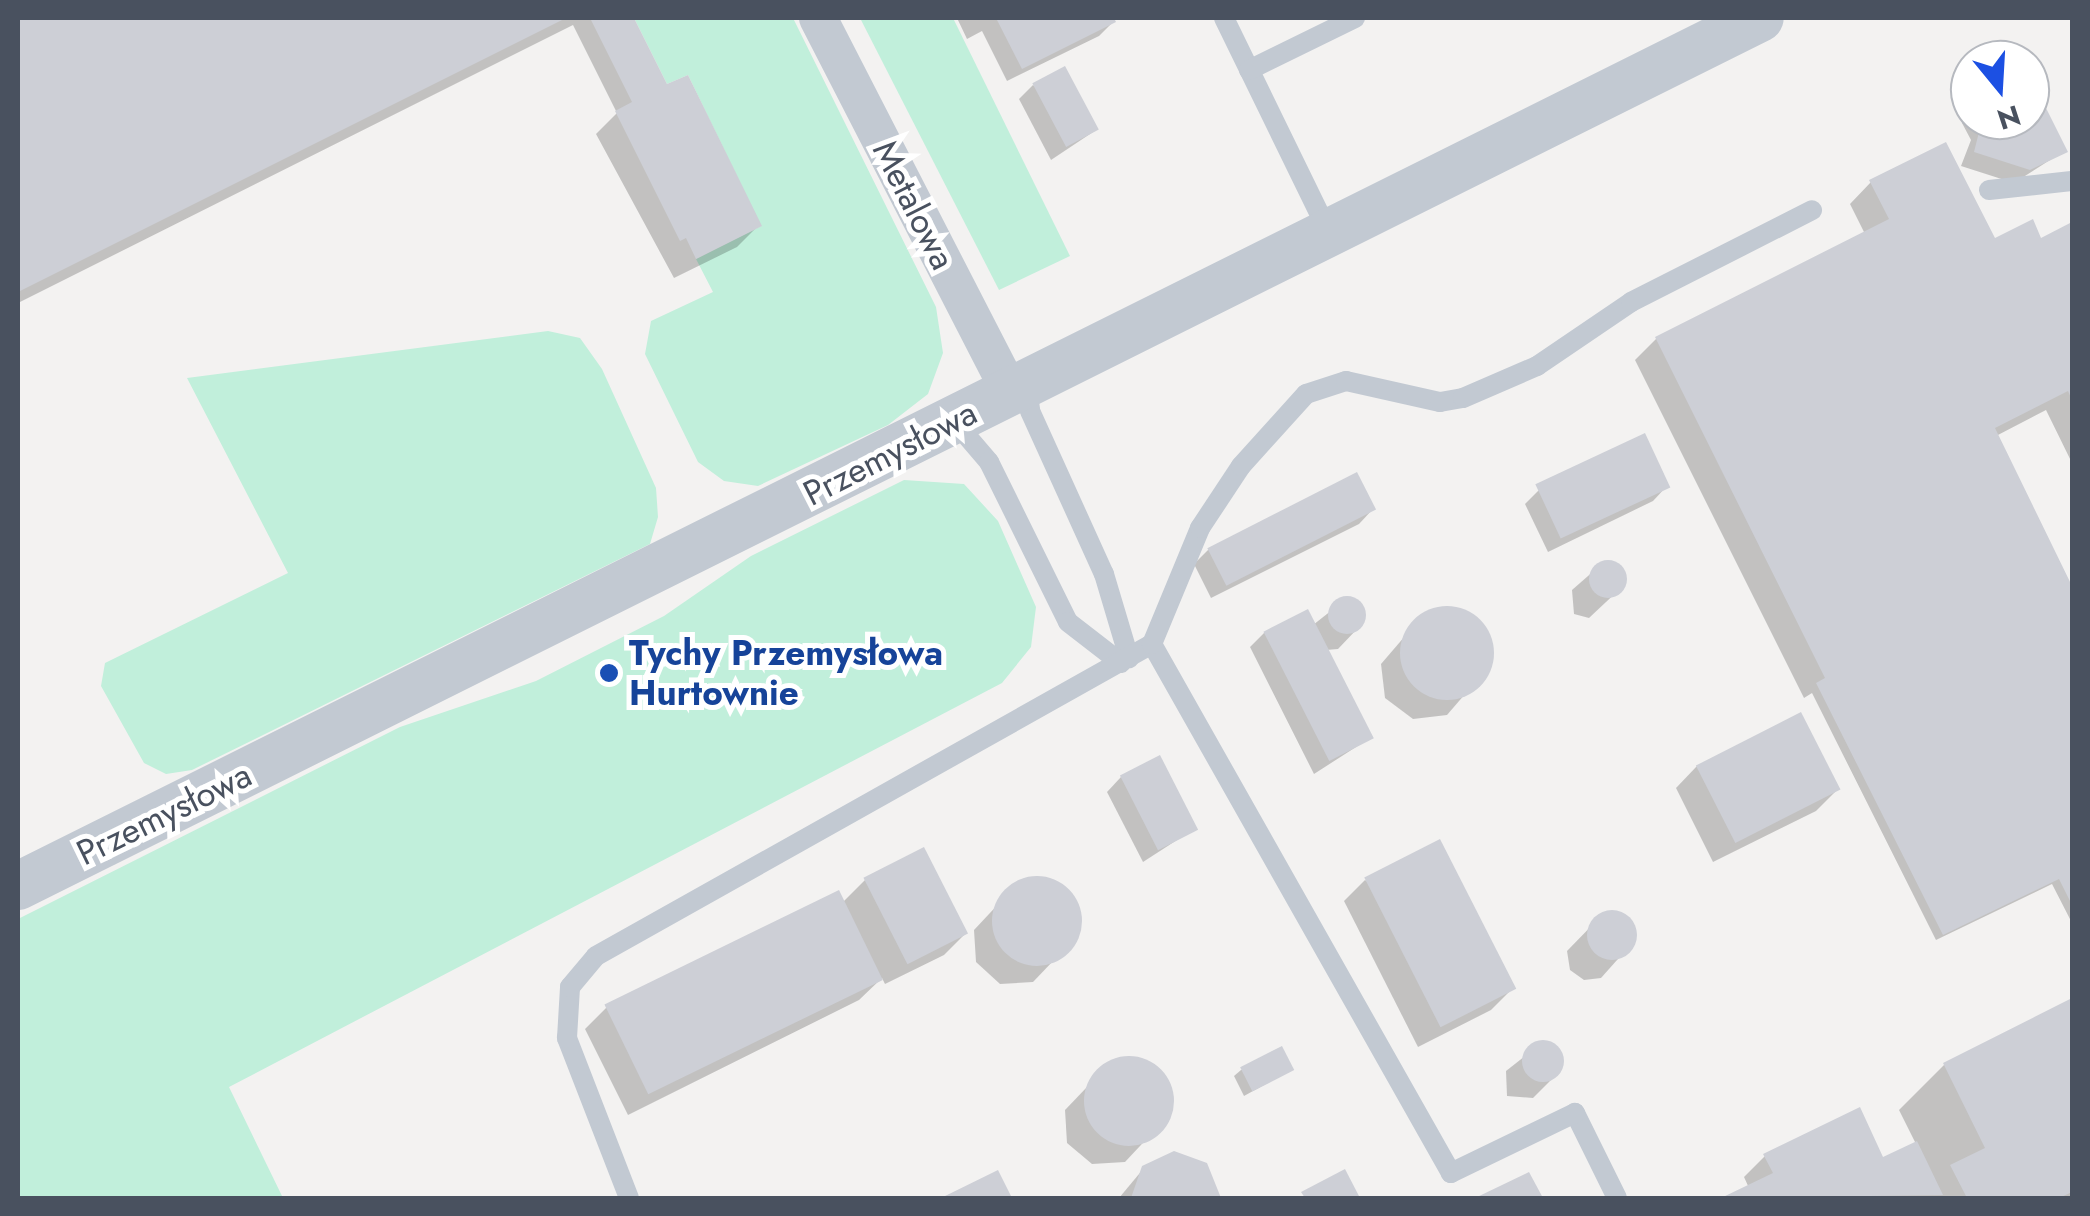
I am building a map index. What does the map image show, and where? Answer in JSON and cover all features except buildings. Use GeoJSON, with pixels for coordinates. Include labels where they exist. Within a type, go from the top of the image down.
{"type":"FeatureCollection","features":[{"type":"Feature","properties":{"kind":"street","name":"Metalowa"},"geometry":{"type":"LineString","coordinates":[[818,18],[1018,389]]}},
{"type":"Feature","properties":{"kind":"street","name":"Przemysłowa"},"geometry":{"type":"LineString","coordinates":[[18,886],[1760,18]]}},
{"type":"Feature","properties":{"kind":"lane"},"geometry":{"type":"LineString","coordinates":[[1224,18],[1330,234]]}},
{"type":"Feature","properties":{"kind":"lane"},"geometry":{"type":"LineString","coordinates":[[1249,70],[1355,18]]}},
{"type":"Feature","properties":{"kind":"lane"},"geometry":{"type":"LineString","coordinates":[[1989,190],[2072,181]]}},
{"type":"Feature","properties":{"kind":"lane"},"geometry":{"type":"LineString","coordinates":[[629,1198],[567,1038],[570,987],[596,956],[1152,644],[1200,528],[1241,466],[1306,394],[1346,380],[1440,402],[1463,398],[1537,366],[1631,302],[1812,210]]}},
{"type":"Feature","properties":{"kind":"lane"},"geometry":{"type":"LineString","coordinates":[[1018,389],[1104,574],[1125,660]]}},
{"type":"Feature","properties":{"kind":"lane"},"geometry":{"type":"LineString","coordinates":[[954,420],[989,462],[1068,622],[1125,660]]}},
{"type":"Feature","properties":{"kind":"lane"},"geometry":{"type":"LineString","coordinates":[[1152,644],[1451,1173],[1575,1113],[1617,1198]]}},
{"type":"Feature","properties":{"kind":"green space"},"geometry":{"type":"Polygon","coordinates":[[[634,18],[793,18],[936,307],[943,353],[928,394],[888,425],[758,486],[724,481],[698,462],[645,354],[651,321],[713,292],[696,259],[761,226],[688,75],[667,84],[634,18]]]}},
{"type":"Feature","properties":{"kind":"green space"},"geometry":{"type":"Polygon","coordinates":[[[860,18],[953,18],[1070,256],[999,290],[860,18]]]}},
{"type":"Feature","properties":{"kind":"green space"},"geometry":{"type":"Polygon","coordinates":[[[548,331],[580,338],[602,369],[656,488],[658,517],[650,544],[192,770],[166,774],[144,763],[101,686],[105,663],[288,573],[187,378],[548,331]]]}},
{"type":"Feature","properties":{"kind":"green space"},"geometry":{"type":"Polygon","coordinates":[[[904,480],[964,484],[998,521],[1036,607],[1031,647],[1002,683],[229,1087],[283,1198],[18,1198],[18,919],[400,727],[536,681],[664,616],[751,556],[904,480]]]}},
{"type":"Feature","properties":{"kind":"place","name":"Tychy Przemysłowa Hurtownie"},"geometry":{"type":"Point","coordinates":[609,673]}}]}
